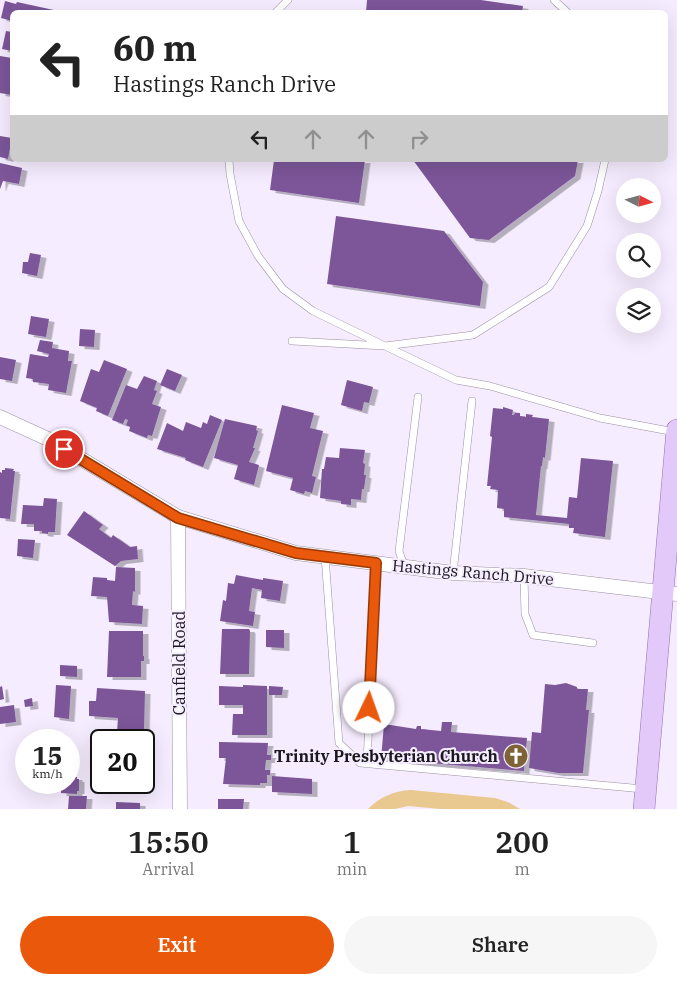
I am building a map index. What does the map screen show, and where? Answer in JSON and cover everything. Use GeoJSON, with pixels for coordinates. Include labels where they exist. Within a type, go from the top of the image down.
{"type":"FeatureCollection","features":[{"type":"Feature","properties":{"kind":"main road"},"geometry":{"type":"LineString","coordinates":[[645,799],[670,593],[677,431]]}},
{"type":"Feature","properties":{"kind":"main road"},"geometry":{"type":"LineString","coordinates":[[670,593],[677,610]]}},
{"type":"Feature","properties":{"kind":"street","name":"Hastings Ranch Drive"},"geometry":{"type":"LineString","coordinates":[[0,417],[48,439],[178,518],[296,553],[453,573],[524,576],[670,593]]}},
{"type":"Feature","properties":{"kind":"street","name":"Canfield Road"},"geometry":{"type":"LineString","coordinates":[[178,518],[180,809]]}},
{"type":"Feature","properties":{"kind":"lane"},"geometry":{"type":"LineString","coordinates":[[278,10],[288,0]]}},
{"type":"Feature","properties":{"kind":"lane"},"geometry":{"type":"LineString","coordinates":[[554,0],[565,10]]}},
{"type":"Feature","properties":{"kind":"lane"},"geometry":{"type":"LineString","coordinates":[[230,162],[230,174],[239,221],[258,256],[283,289],[313,311],[456,380],[490,386],[600,418],[677,431]]}},
{"type":"Feature","properties":{"kind":"lane"},"geometry":{"type":"LineString","coordinates":[[292,341],[385,346],[473,335],[549,287],[587,226],[605,162]]}},
{"type":"Feature","properties":{"kind":"lane"},"geometry":{"type":"LineString","coordinates":[[404,566],[399,551],[418,397]]}},
{"type":"Feature","properties":{"kind":"lane"},"geometry":{"type":"LineString","coordinates":[[453,573],[472,401]]}},
{"type":"Feature","properties":{"kind":"lane"},"geometry":{"type":"LineString","coordinates":[[325,556],[339,743],[360,764],[367,763],[645,799]]}},
{"type":"Feature","properties":{"kind":"lane"},"geometry":{"type":"LineString","coordinates":[[367,763],[376,563]]}},
{"type":"Feature","properties":{"kind":"lane"},"geometry":{"type":"LineString","coordinates":[[524,576],[525,614],[534,635],[593,643]]}},
{"type":"Feature","properties":{"kind":"shaded area"},"geometry":{"type":"Polygon","coordinates":[[[411,790],[495,798],[508,802],[520,809],[440,809],[408,806],[395,809],[368,809],[387,795],[411,790]]]}},
{"type":"Feature","properties":{"kind":"building"},"geometry":{"type":"Polygon","coordinates":[[[367,0],[481,0],[523,6],[522,10],[366,10],[367,0]]]}},
{"type":"Feature","properties":{"kind":"building"},"geometry":{"type":"Polygon","coordinates":[[[5,1],[54,10],[10,10],[10,20],[1,18],[5,1]]]}},
{"type":"Feature","properties":{"kind":"building"},"geometry":{"type":"Polygon","coordinates":[[[6,31],[10,32],[10,51],[2,49],[6,31]]]}},
{"type":"Feature","properties":{"kind":"building"},"geometry":{"type":"Polygon","coordinates":[[[0,56],[10,58],[10,95],[0,93],[0,56]]]}},
{"type":"Feature","properties":{"kind":"building"},"geometry":{"type":"Polygon","coordinates":[[[0,136],[10,138],[8,159],[0,157],[0,136]]]}},
{"type":"Feature","properties":{"kind":"building"},"geometry":{"type":"Polygon","coordinates":[[[274,162],[365,162],[359,203],[270,190],[274,162]]]}},
{"type":"Feature","properties":{"kind":"building"},"geometry":{"type":"Polygon","coordinates":[[[414,162],[578,162],[575,176],[489,240],[470,238],[414,162]]]}},
{"type":"Feature","properties":{"kind":"building"},"geometry":{"type":"Polygon","coordinates":[[[0,163],[22,168],[19,184],[3,181],[0,189],[0,163]]]}},
{"type":"Feature","properties":{"kind":"building"},"geometry":{"type":"Polygon","coordinates":[[[336,216],[444,231],[483,282],[480,306],[327,284],[336,216]]]}},
{"type":"Feature","properties":{"kind":"building"},"geometry":{"type":"Polygon","coordinates":[[[30,253],[41,255],[37,276],[22,273],[23,262],[28,262],[30,253]]]}},
{"type":"Feature","properties":{"kind":"building"},"geometry":{"type":"Polygon","coordinates":[[[31,316],[49,319],[46,337],[28,334],[31,316]]]}},
{"type":"Feature","properties":{"kind":"building"},"geometry":{"type":"Polygon","coordinates":[[[80,329],[95,330],[94,347],[79,346],[80,329]]]}},
{"type":"Feature","properties":{"kind":"building"},"geometry":{"type":"Polygon","coordinates":[[[40,340],[53,342],[52,348],[69,351],[68,361],[72,361],[66,393],[48,390],[49,384],[33,382],[33,379],[26,378],[30,354],[48,357],[49,354],[37,351],[40,340]]]}},
{"type":"Feature","properties":{"kind":"building"},"geometry":{"type":"Polygon","coordinates":[[[0,357],[16,360],[12,381],[0,379],[0,357]]]}},
{"type":"Feature","properties":{"kind":"building"},"geometry":{"type":"Polygon","coordinates":[[[104,360],[127,369],[108,416],[96,411],[97,408],[80,401],[91,369],[99,372],[104,360]]]}},
{"type":"Feature","properties":{"kind":"building"},"geometry":{"type":"Polygon","coordinates":[[[167,369],[182,375],[175,391],[160,385],[167,369]]]}},
{"type":"Feature","properties":{"kind":"building"},"geometry":{"type":"Polygon","coordinates":[[[144,376],[157,381],[154,390],[157,391],[152,404],[161,407],[152,436],[148,435],[147,438],[129,431],[130,427],[126,425],[128,420],[125,419],[123,424],[112,420],[126,385],[137,389],[144,376]]]}},
{"type":"Feature","properties":{"kind":"building"},"geometry":{"type":"Polygon","coordinates":[[[347,380],[373,387],[369,403],[364,402],[362,411],[341,405],[347,380]]]}},
{"type":"Feature","properties":{"kind":"building"},"geometry":{"type":"Polygon","coordinates":[[[282,405],[314,413],[310,428],[323,431],[312,476],[316,477],[312,493],[305,491],[304,494],[290,490],[293,478],[266,471],[282,405]]]}},
{"type":"Feature","properties":{"kind":"building"},"geometry":{"type":"Polygon","coordinates":[[[503,407],[513,410],[512,415],[520,413],[520,416],[526,417],[526,414],[533,415],[532,417],[549,419],[545,458],[543,457],[541,466],[536,515],[567,518],[569,497],[577,498],[581,458],[613,461],[605,537],[573,533],[574,528],[569,528],[569,524],[504,517],[504,509],[497,508],[498,490],[490,489],[491,486],[487,486],[493,408],[503,409],[503,407]]]}},
{"type":"Feature","properties":{"kind":"building"},"geometry":{"type":"Polygon","coordinates":[[[210,415],[222,420],[203,467],[185,460],[186,458],[157,449],[167,423],[183,431],[186,422],[201,428],[203,422],[207,424],[210,415]]]}},
{"type":"Feature","properties":{"kind":"building"},"geometry":{"type":"Polygon","coordinates":[[[225,419],[257,426],[256,430],[258,431],[253,448],[255,448],[249,462],[259,465],[254,485],[234,479],[238,465],[214,458],[225,419]]]}},
{"type":"Feature","properties":{"kind":"building"},"geometry":{"type":"Polygon","coordinates":[[[340,448],[365,450],[363,463],[365,464],[364,475],[366,475],[364,489],[362,489],[361,500],[351,499],[351,505],[341,504],[341,501],[320,498],[322,469],[324,469],[326,457],[339,458],[340,448]]]}},
{"type":"Feature","properties":{"kind":"building"},"geometry":{"type":"Polygon","coordinates":[[[5,468],[14,469],[13,471],[15,471],[10,519],[0,518],[0,472],[2,473],[2,470],[5,470],[5,468]]]}},
{"type":"Feature","properties":{"kind":"building"},"geometry":{"type":"Polygon","coordinates":[[[44,498],[57,499],[55,532],[48,532],[48,534],[42,533],[42,531],[34,531],[34,524],[21,524],[23,505],[43,506],[44,498]]]}},
{"type":"Feature","properties":{"kind":"building"},"geometry":{"type":"Polygon","coordinates":[[[84,511],[103,525],[99,529],[111,538],[113,535],[130,547],[137,546],[138,559],[121,561],[115,566],[67,535],[84,511]]]}},
{"type":"Feature","properties":{"kind":"building"},"geometry":{"type":"Polygon","coordinates":[[[18,539],[35,540],[33,558],[17,556],[18,539]]]}},
{"type":"Feature","properties":{"kind":"building"},"geometry":{"type":"Polygon","coordinates":[[[116,567],[135,568],[135,592],[133,591],[132,605],[143,606],[142,624],[109,622],[107,597],[91,596],[93,577],[107,578],[107,580],[115,581],[116,567]]]}},
{"type":"Feature","properties":{"kind":"building"},"geometry":{"type":"Polygon","coordinates":[[[236,575],[263,580],[263,578],[283,581],[280,601],[261,598],[262,590],[252,588],[249,611],[255,612],[253,626],[220,621],[223,600],[226,601],[228,583],[234,584],[236,575]]]}},
{"type":"Feature","properties":{"kind":"building"},"geometry":{"type":"Polygon","coordinates":[[[222,629],[249,629],[249,674],[220,674],[222,629]]]}},
{"type":"Feature","properties":{"kind":"building"},"geometry":{"type":"Polygon","coordinates":[[[266,630],[284,630],[284,648],[266,647],[266,630]]]}},
{"type":"Feature","properties":{"kind":"building"},"geometry":{"type":"Polygon","coordinates":[[[109,631],[143,631],[144,661],[141,661],[141,677],[107,677],[109,631]]]}},
{"type":"Feature","properties":{"kind":"building"},"geometry":{"type":"Polygon","coordinates":[[[60,665],[77,666],[77,677],[60,676],[60,665]]]}},
{"type":"Feature","properties":{"kind":"building"},"geometry":{"type":"Polygon","coordinates":[[[566,683],[577,687],[577,689],[588,689],[586,710],[589,710],[583,773],[558,773],[529,768],[532,732],[541,733],[545,684],[566,683]]]}},
{"type":"Feature","properties":{"kind":"building"},"geometry":{"type":"Polygon","coordinates":[[[56,685],[71,686],[69,719],[54,717],[56,685]]]}},
{"type":"Feature","properties":{"kind":"building"},"geometry":{"type":"Polygon","coordinates":[[[243,685],[267,686],[267,735],[232,735],[233,714],[243,714],[243,705],[219,705],[219,686],[243,687],[243,685]]]}},
{"type":"Feature","properties":{"kind":"building"},"geometry":{"type":"Polygon","coordinates":[[[2,686],[4,699],[0,700],[0,687],[2,686]]]}},
{"type":"Feature","properties":{"kind":"building"},"geometry":{"type":"Polygon","coordinates":[[[269,686],[283,687],[282,695],[269,695],[269,686]]]}},
{"type":"Feature","properties":{"kind":"building"},"geometry":{"type":"Polygon","coordinates":[[[97,688],[145,691],[144,729],[117,729],[118,718],[89,716],[89,701],[96,701],[97,688]]]}},
{"type":"Feature","properties":{"kind":"building"},"geometry":{"type":"Polygon","coordinates":[[[32,698],[33,706],[25,707],[24,700],[32,698]]]}},
{"type":"Feature","properties":{"kind":"building"},"geometry":{"type":"Polygon","coordinates":[[[14,705],[16,722],[0,724],[0,707],[14,705]]]}},
{"type":"Feature","properties":{"kind":"building"},"geometry":{"type":"Polygon","coordinates":[[[442,722],[452,722],[451,732],[527,738],[524,771],[381,759],[384,724],[416,729],[417,726],[421,726],[421,729],[441,731],[442,722]]]}},
{"type":"Feature","properties":{"kind":"building"},"geometry":{"type":"Polygon","coordinates":[[[219,742],[268,743],[267,755],[271,755],[271,760],[266,760],[265,770],[270,770],[270,775],[267,775],[267,783],[260,783],[260,785],[223,784],[226,758],[219,758],[219,742]]]}},
{"type":"Feature","properties":{"kind":"building"},"geometry":{"type":"Polygon","coordinates":[[[272,776],[312,779],[312,794],[272,792],[272,776]]]}},
{"type":"Feature","properties":{"kind":"building"},"geometry":{"type":"Polygon","coordinates":[[[69,796],[87,796],[86,809],[68,809],[69,796]]]}},
{"type":"Feature","properties":{"kind":"building"},"geometry":{"type":"Polygon","coordinates":[[[218,799],[244,799],[243,809],[218,809],[218,799]]]}},
{"type":"Feature","properties":{"kind":"building"},"geometry":{"type":"Polygon","coordinates":[[[116,802],[140,803],[140,809],[116,809],[116,802]]]}},
{"type":"Feature","properties":{"kind":"place","name":"Trinity Presbyterian Church"},"geometry":{"type":"Point","coordinates":[516,756]}},
{"type":"Feature","properties":{"kind":"route"},"geometry":{"type":"LineString","coordinates":[[64,449],[178,518],[296,553],[376,563],[369,708]]}}]}
